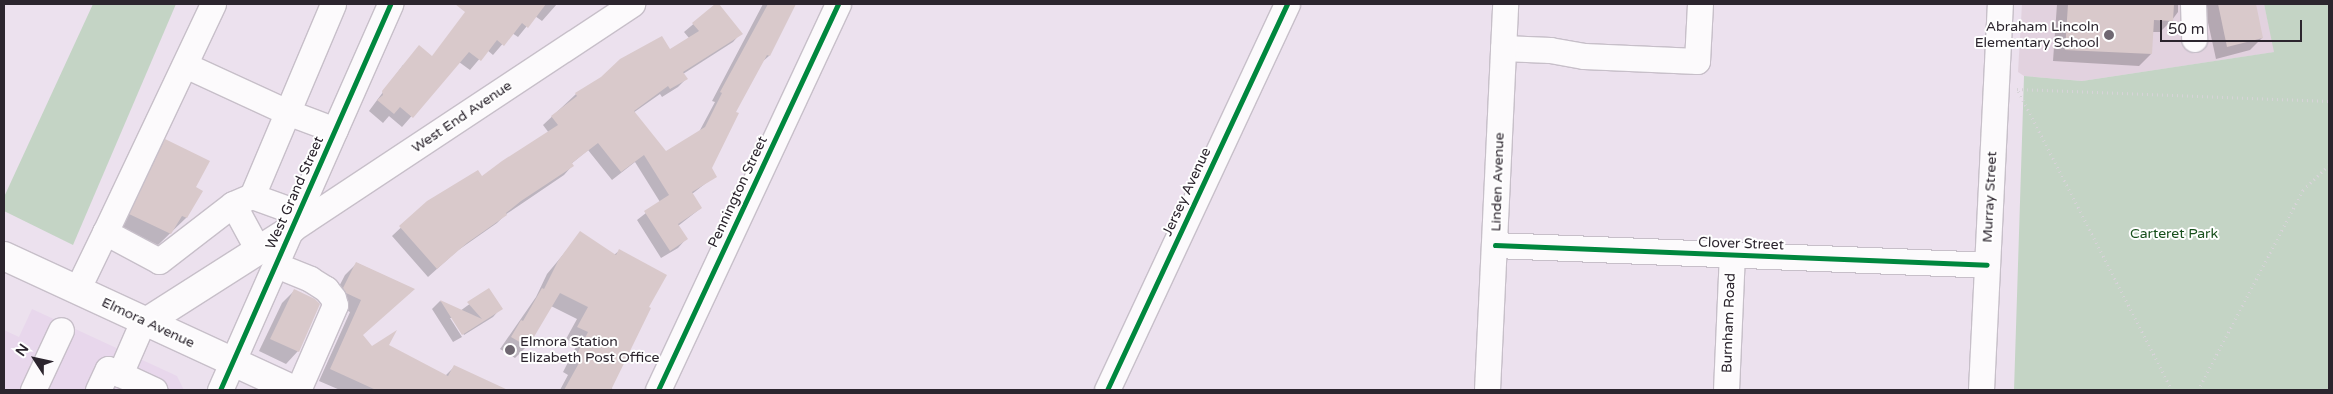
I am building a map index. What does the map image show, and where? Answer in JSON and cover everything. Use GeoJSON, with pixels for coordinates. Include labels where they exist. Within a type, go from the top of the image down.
{"type":"FeatureCollection","features":[{"type":"Feature","properties":{"kind":"main road"},"geometry":{"type":"LineString","coordinates":[[144,321],[267,258],[295,221]]}},
{"type":"Feature","properties":{"kind":"main road","name":"Elmora Avenue"},"geometry":{"type":"LineString","coordinates":[[4,256],[294,390]]}},
{"type":"Feature","properties":{"kind":"street"},"geometry":{"type":"LineString","coordinates":[[77,290],[213,4]]}},
{"type":"Feature","properties":{"kind":"street"},"geometry":{"type":"LineString","coordinates":[[105,232],[159,261],[243,200],[287,112],[333,4]]}},
{"type":"Feature","properties":{"kind":"street","name":"West Grand Street"},"geometry":{"type":"LineString","coordinates":[[295,221],[390,4]]}},
{"type":"Feature","properties":{"kind":"street","name":"West End Avenue"},"geometry":{"type":"LineString","coordinates":[[295,221],[632,4]]}},
{"type":"Feature","properties":{"kind":"street","name":"Pennington Street"},"geometry":{"type":"LineString","coordinates":[[658,390],[838,4]]}},
{"type":"Feature","properties":{"kind":"street","name":"Jersey Avenue"},"geometry":{"type":"LineString","coordinates":[[1107,390],[1287,4]]}},
{"type":"Feature","properties":{"kind":"street","name":"Linden Avenue"},"geometry":{"type":"LineString","coordinates":[[1487,390],[1505,4]]}},
{"type":"Feature","properties":{"kind":"street"},"geometry":{"type":"LineString","coordinates":[[1503,48],[1550,50],[1584,56],[1698,61],[1700,4]]}},
{"type":"Feature","properties":{"kind":"street","name":"Murray Street"},"geometry":{"type":"LineString","coordinates":[[1981,390],[2000,4]]}},
{"type":"Feature","properties":{"kind":"street"},"geometry":{"type":"LineString","coordinates":[[2193,4],[2194,39]]}},
{"type":"Feature","properties":{"kind":"street"},"geometry":{"type":"LineString","coordinates":[[185,65],[287,112],[335,130]]}},
{"type":"Feature","properties":{"kind":"street"},"geometry":{"type":"LineString","coordinates":[[243,200],[295,221]]}},
{"type":"Feature","properties":{"kind":"street"},"geometry":{"type":"LineString","coordinates":[[243,200],[267,258],[310,279],[326,289],[333,298],[335,305],[298,390]]}},
{"type":"Feature","properties":{"kind":"street","name":"Clover Street"},"geometry":{"type":"LineString","coordinates":[[1495,244],[1986,265]]}},
{"type":"Feature","properties":{"kind":"street","name":"Burnham Road"},"geometry":{"type":"LineString","coordinates":[[1726,390],[1732,255]]}},
{"type":"Feature","properties":{"kind":"street","name":"West Grand Street"},"geometry":{"type":"LineString","coordinates":[[220,390],[233,362],[267,258]]}},
{"type":"Feature","properties":{"kind":"street"},"geometry":{"type":"LineString","coordinates":[[120,374],[144,321]]}},
{"type":"Feature","properties":{"kind":"street"},"geometry":{"type":"LineString","coordinates":[[33,390],[62,330]]}},
{"type":"Feature","properties":{"kind":"street"},"geometry":{"type":"LineString","coordinates":[[98,390],[108,369],[155,390]]}},
{"type":"Feature","properties":{"kind":"path"},"geometry":{"type":"LineString","coordinates":[[2172,390],[2017,89],[2329,101]]}},
{"type":"Feature","properties":{"kind":"path"},"geometry":{"type":"LineString","coordinates":[[2198,390],[2303,190],[2329,165]]}},
{"type":"Feature","properties":{"kind":"shaded area"},"geometry":{"type":"Polygon","coordinates":[[[2022,4],[2264,4],[2275,52],[2082,81],[2024,76],[2018,72],[2022,4]]]}},
{"type":"Feature","properties":{"kind":"shaded area"},"geometry":{"type":"Polygon","coordinates":[[[32,309],[177,376],[184,390],[4,390],[4,330],[19,337],[32,309]]]}},
{"type":"Feature","properties":{"kind":"green space"},"geometry":{"type":"Polygon","coordinates":[[[93,4],[176,4],[73,245],[4,211],[4,197],[93,4]]]}},
{"type":"Feature","properties":{"kind":"green space","name":"Carteret Park"},"geometry":{"type":"Polygon","coordinates":[[[2264,4],[2329,4],[2329,390],[2014,390],[2024,76],[2082,81],[2274,52],[2264,4]]]}},
{"type":"Feature","properties":{"kind":"building"},"geometry":{"type":"Polygon","coordinates":[[[455,4],[546,4],[528,28],[522,23],[504,46],[497,40],[481,61],[469,52],[413,118],[400,107],[394,114],[377,100],[383,95],[382,91],[419,45],[432,56],[465,12],[455,4]]]}},
{"type":"Feature","properties":{"kind":"building"},"geometry":{"type":"Polygon","coordinates":[[[715,4],[719,4],[743,34],[683,72],[688,79],[670,89],[668,86],[634,111],[666,151],[705,127],[722,93],[720,92],[768,4],[796,4],[770,56],[767,55],[736,112],[739,113],[712,168],[717,177],[692,192],[702,208],[678,224],[688,239],[670,251],[644,211],[669,195],[644,155],[621,172],[598,143],[572,163],[574,166],[521,201],[506,213],[507,215],[467,243],[437,269],[399,226],[427,201],[478,170],[482,176],[558,125],[551,116],[577,96],[575,93],[601,77],[620,59],[662,36],[670,49],[699,31],[692,23],[715,4]]]}},
{"type":"Feature","properties":{"kind":"building","name":"Abraham Lincoln Elementary School"},"geometry":{"type":"Polygon","coordinates":[[[2068,4],[2174,4],[2173,21],[2154,20],[2152,54],[2065,50],[2068,4]]]}},
{"type":"Feature","properties":{"kind":"building"},"geometry":{"type":"Polygon","coordinates":[[[2218,4],[2256,4],[2263,38],[2227,47],[2218,4]]]}},
{"type":"Feature","properties":{"kind":"building"},"geometry":{"type":"Polygon","coordinates":[[[165,139],[210,161],[196,187],[203,191],[187,218],[182,216],[171,234],[129,214],[165,139]]]}},
{"type":"Feature","properties":{"kind":"building"},"geometry":{"type":"Polygon","coordinates":[[[580,231],[616,255],[619,249],[667,275],[649,307],[651,308],[611,390],[564,390],[579,363],[574,360],[588,332],[577,327],[588,307],[560,293],[528,347],[511,337],[521,320],[523,321],[542,288],[544,289],[558,261],[580,231]]]}},
{"type":"Feature","properties":{"kind":"building"},"geometry":{"type":"Polygon","coordinates":[[[356,262],[415,289],[363,335],[372,346],[397,330],[389,345],[448,376],[454,365],[508,390],[376,390],[330,369],[361,300],[346,293],[343,288],[356,262]]]}},
{"type":"Feature","properties":{"kind":"building"},"geometry":{"type":"Polygon","coordinates":[[[489,288],[503,309],[462,335],[440,300],[482,319],[467,302],[489,288]]]}},
{"type":"Feature","properties":{"kind":"building"},"geometry":{"type":"Polygon","coordinates":[[[294,289],[315,299],[320,304],[299,352],[270,339],[294,289]]]}},
{"type":"Feature","properties":{"kind":"cycle path"},"geometry":{"type":"LineString","coordinates":[[220,390],[390,4]]}},
{"type":"Feature","properties":{"kind":"cycle path"},"geometry":{"type":"LineString","coordinates":[[658,390],[838,4]]}},
{"type":"Feature","properties":{"kind":"cycle path"},"geometry":{"type":"LineString","coordinates":[[1107,390],[1287,4]]}},
{"type":"Feature","properties":{"kind":"cycle path"},"geometry":{"type":"LineString","coordinates":[[1495,245],[1987,265]]}},
{"type":"Feature","properties":{"kind":"place","name":"Abraham Lincoln Elementary School"},"geometry":{"type":"Point","coordinates":[2109,35]}},
{"type":"Feature","properties":{"kind":"place","name":"Elmora Station Elizabeth Post Office"},"geometry":{"type":"Point","coordinates":[510,350]}}]}
